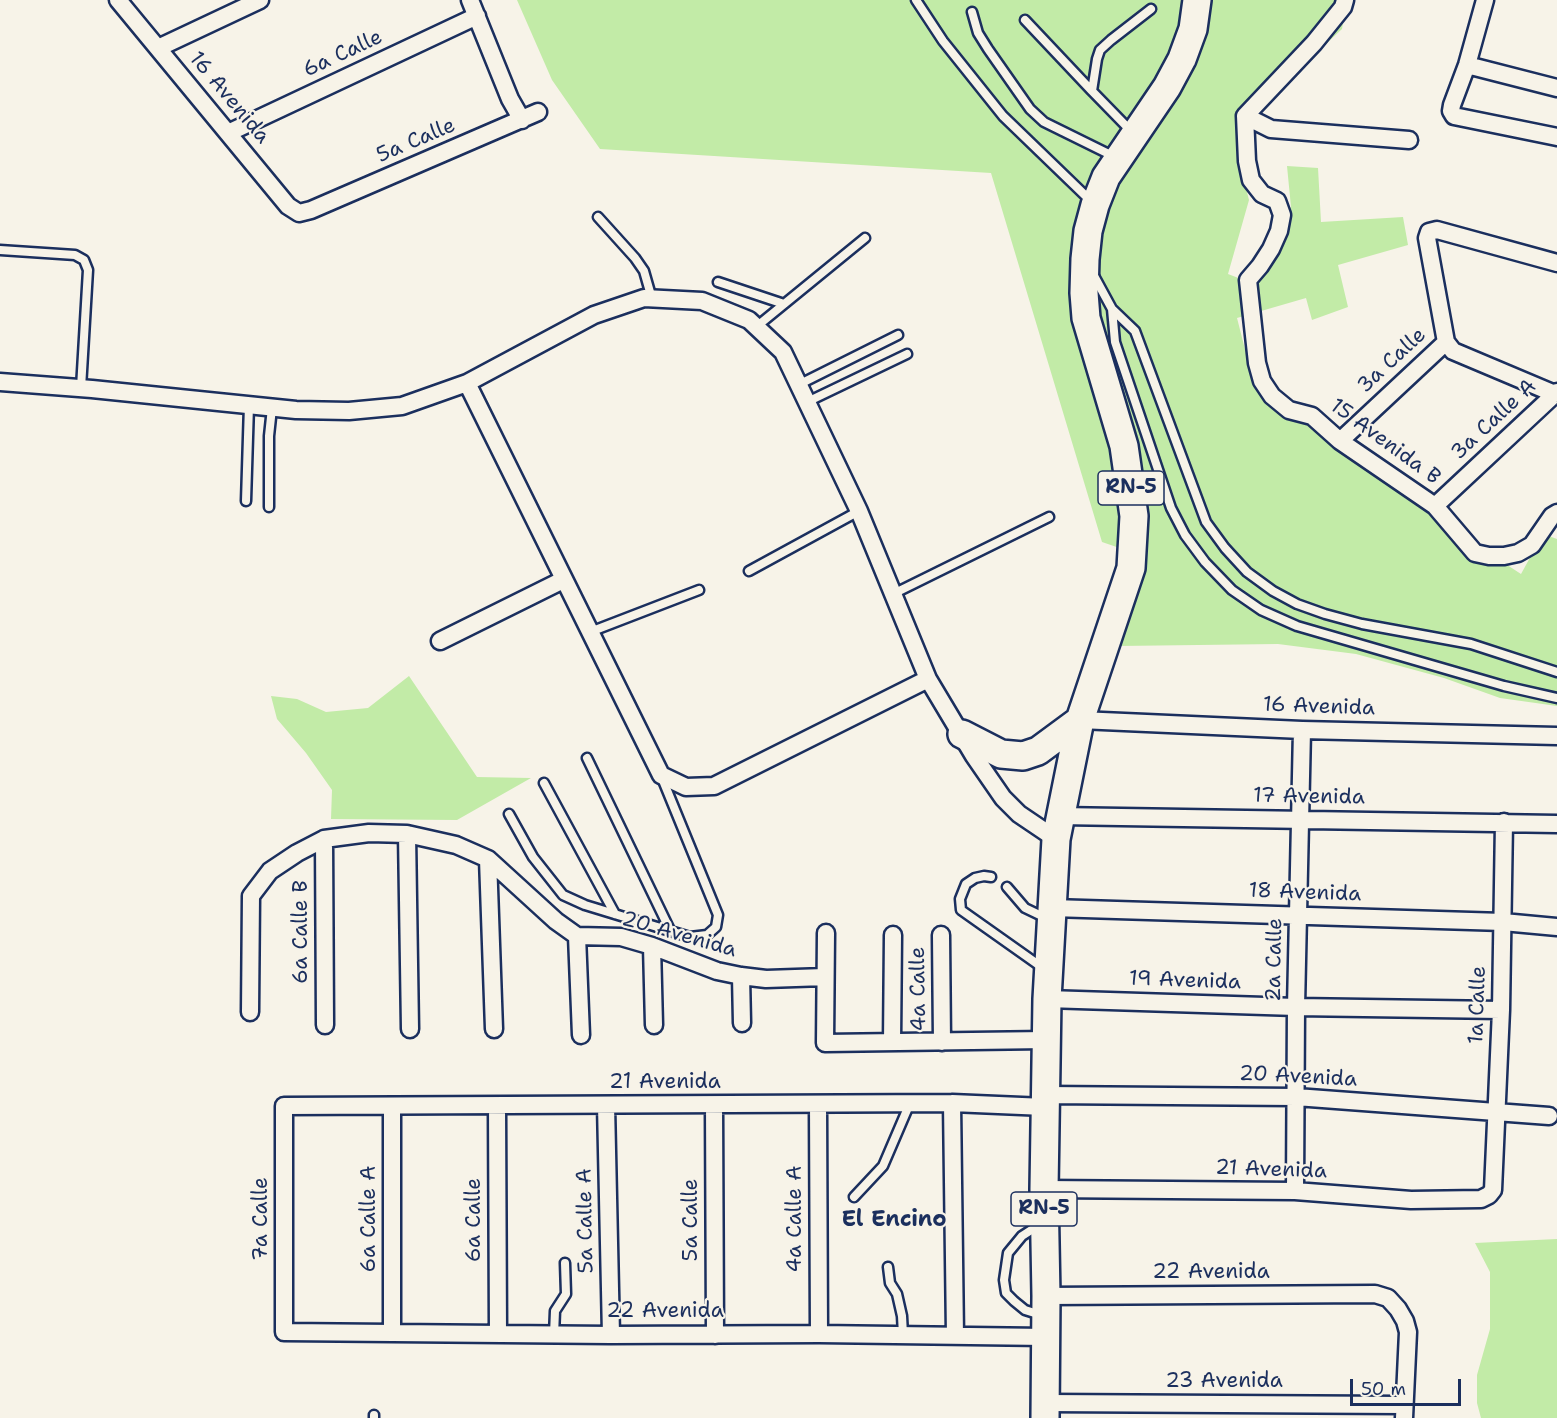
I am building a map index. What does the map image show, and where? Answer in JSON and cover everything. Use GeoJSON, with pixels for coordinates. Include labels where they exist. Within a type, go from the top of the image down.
{"type":"FeatureCollection","features":[{"type":"Feature","properties":{"kind":"main road","name":"RN-5"},"geometry":{"type":"LineString","coordinates":[[1045,1411],[1046,1040],[1048,971],[1058,827],[1080,720],[1131,568],[1134,516],[1124,446],[1086,318],[1083,293],[1088,231],[1106,177],[1167,87],[1182,59],[1193,29],[1197,0]]}},
{"type":"Feature","properties":{"kind":"main road"},"geometry":{"type":"LineString","coordinates":[[962,734],[1001,754],[1023,756],[1038,751],[1080,720]]}},
{"type":"Feature","properties":{"kind":"street","name":"16 Avenida"},"geometry":{"type":"LineString","coordinates":[[118,0],[288,206],[299,213],[311,210]]}},
{"type":"Feature","properties":{"kind":"street"},"geometry":{"type":"LineString","coordinates":[[158,48],[260,0]]}},
{"type":"Feature","properties":{"kind":"street"},"geometry":{"type":"LineString","coordinates":[[1345,0],[1343,7],[1314,44],[1245,116],[1271,129],[1409,140]]}},
{"type":"Feature","properties":{"kind":"street"},"geometry":{"type":"LineString","coordinates":[[1485,0],[1467,66],[1451,111],[1454,116],[1557,137]]}},
{"type":"Feature","properties":{"kind":"street"},"geometry":{"type":"LineString","coordinates":[[474,8],[510,99],[522,120]]}},
{"type":"Feature","properties":{"kind":"street","name":"6a Calle"},"geometry":{"type":"LineString","coordinates":[[228,133],[474,8]]}},
{"type":"Feature","properties":{"kind":"street"},"geometry":{"type":"LineString","coordinates":[[1467,66],[1557,88]]}},
{"type":"Feature","properties":{"kind":"street","name":"5a Calle"},"geometry":{"type":"LineString","coordinates":[[311,210],[538,112]]}},
{"type":"Feature","properties":{"kind":"street","name":"15 Avenida B"},"geometry":{"type":"LineString","coordinates":[[1245,116],[1247,161],[1251,180],[1262,194],[1277,201],[1282,215],[1279,231],[1270,249],[1248,280],[1257,363],[1262,381],[1272,396],[1289,410],[1312,416],[1340,441],[1435,506],[1475,552],[1489,556],[1518,553],[1532,545],[1552,516],[1557,513]]}},
{"type":"Feature","properties":{"kind":"street","name":"3a Calle"},"geometry":{"type":"LineString","coordinates":[[1340,441],[1446,342],[1427,238],[1430,232],[1437,230],[1557,263]]}},
{"type":"Feature","properties":{"kind":"street"},"geometry":{"type":"LineString","coordinates":[[0,382],[272,408],[349,411],[402,406],[467,383],[594,315],[644,298],[702,301],[749,320],[783,352],[859,511],[928,679],[974,756],[1003,798],[1019,814],[1058,827]]}},
{"type":"Feature","properties":{"kind":"street"},"geometry":{"type":"LineString","coordinates":[[1446,342],[1453,351],[1556,393]]}},
{"type":"Feature","properties":{"kind":"street"},"geometry":{"type":"LineString","coordinates":[[467,383],[661,775],[686,787],[714,786],[928,679]]}},
{"type":"Feature","properties":{"kind":"street","name":"3a Calle A"},"geometry":{"type":"LineString","coordinates":[[1435,506],[1556,393]]}},
{"type":"Feature","properties":{"kind":"street"},"geometry":{"type":"LineString","coordinates":[[440,641],[563,580]]}},
{"type":"Feature","properties":{"kind":"street","name":"16 Avenida"},"geometry":{"type":"LineString","coordinates":[[1080,720],[1302,730],[1557,736]]}},
{"type":"Feature","properties":{"kind":"street","name":"2a Calle"},"geometry":{"type":"LineString","coordinates":[[1295,1191],[1302,730]]}},
{"type":"Feature","properties":{"kind":"street","name":"17 Avenida"},"geometry":{"type":"LineString","coordinates":[[1058,827],[1301,819],[1557,824]]}},
{"type":"Feature","properties":{"kind":"street","name":"1a Calle"},"geometry":{"type":"LineString","coordinates":[[1493,1190],[1501,1010],[1504,822]]}},
{"type":"Feature","properties":{"kind":"street"},"geometry":{"type":"LineString","coordinates":[[250,1012],[250,896],[270,871],[324,839],[369,832],[407,834],[456,845],[488,859],[556,921],[577,936],[581,1035]]}},
{"type":"Feature","properties":{"kind":"street"},"geometry":{"type":"LineString","coordinates":[[407,834],[410,1029]]}},
{"type":"Feature","properties":{"kind":"street","name":"6a Calle B"},"geometry":{"type":"LineString","coordinates":[[324,839],[325,1024]]}},
{"type":"Feature","properties":{"kind":"street"},"geometry":{"type":"LineString","coordinates":[[488,859],[494,1029]]}},
{"type":"Feature","properties":{"kind":"street","name":"18 Avenida"},"geometry":{"type":"LineString","coordinates":[[1052,914],[1298,915],[1503,922],[1557,927]]}},
{"type":"Feature","properties":{"kind":"street"},"geometry":{"type":"LineString","coordinates":[[826,933],[825,1043],[1046,1040]]}},
{"type":"Feature","properties":{"kind":"street"},"geometry":{"type":"LineString","coordinates":[[892,1042],[893,935]]}},
{"type":"Feature","properties":{"kind":"street","name":"4a Calle"},"geometry":{"type":"LineString","coordinates":[[941,935],[942,1042]]}},
{"type":"Feature","properties":{"kind":"street","name":"20 Avenida"},"geometry":{"type":"LineString","coordinates":[[577,936],[621,937],[652,946],[717,971],[741,976],[766,979],[825,977]]}},
{"type":"Feature","properties":{"kind":"street"},"geometry":{"type":"LineString","coordinates":[[652,946],[654,1025]]}},
{"type":"Feature","properties":{"kind":"street"},"geometry":{"type":"LineString","coordinates":[[741,976],[742,1023]]}},
{"type":"Feature","properties":{"kind":"street","name":"19 Avenida"},"geometry":{"type":"LineString","coordinates":[[1047,999],[1296,1007],[1501,1010]]}},
{"type":"Feature","properties":{"kind":"street","name":"20 Avenida"},"geometry":{"type":"LineString","coordinates":[[1045,1101],[1296,1097],[1549,1116]]}},
{"type":"Feature","properties":{"kind":"street","name":"21 Avenida"},"geometry":{"type":"LineString","coordinates":[[285,1106],[818,1105],[1045,1101]]}},
{"type":"Feature","properties":{"kind":"street"},"geometry":{"type":"LineString","coordinates":[[952,1103],[955,1335]]}},
{"type":"Feature","properties":{"kind":"street","name":"5a Calle A"},"geometry":{"type":"LineString","coordinates":[[606,1105],[611,1335]]}},
{"type":"Feature","properties":{"kind":"street","name":"5a Calle"},"geometry":{"type":"LineString","coordinates":[[714,1105],[715,1335]]}},
{"type":"Feature","properties":{"kind":"street","name":"4a Calle A"},"geometry":{"type":"LineString","coordinates":[[818,1105],[819,1334]]}},
{"type":"Feature","properties":{"kind":"street","name":"7a Calle"},"geometry":{"type":"LineString","coordinates":[[284,1332],[285,1106]]}},
{"type":"Feature","properties":{"kind":"street","name":"6a Calle A"},"geometry":{"type":"LineString","coordinates":[[392,1106],[392,1333]]}},
{"type":"Feature","properties":{"kind":"street","name":"6a Calle"},"geometry":{"type":"LineString","coordinates":[[497,1106],[498,1334]]}},
{"type":"Feature","properties":{"kind":"street","name":"21 Avenida"},"geometry":{"type":"LineString","coordinates":[[1044,1189],[1295,1191],[1411,1200],[1481,1199],[1493,1190]]}},
{"type":"Feature","properties":{"kind":"street","name":"22 Avenida"},"geometry":{"type":"LineString","coordinates":[[284,1332],[955,1335],[1046,1317],[1376,1294],[1388,1298],[1405,1321],[1407,1332],[1404,1412]]}},
{"type":"Feature","properties":{"kind":"street","name":"23 Avenida"},"geometry":{"type":"LineString","coordinates":[[1045,1411],[1404,1412]]}},
{"type":"Feature","properties":{"kind":"lane"},"geometry":{"type":"LineString","coordinates":[[916,0],[943,41],[1003,116],[1095,205]]}},
{"type":"Feature","properties":{"kind":"lane"},"geometry":{"type":"LineString","coordinates":[[1092,91],[1096,59],[1100,50],[1151,9]]}},
{"type":"Feature","properties":{"kind":"lane"},"geometry":{"type":"LineString","coordinates":[[972,12],[978,33],[987,49],[1030,109],[1044,122],[1118,159]]}},
{"type":"Feature","properties":{"kind":"lane"},"geometry":{"type":"LineString","coordinates":[[1025,20],[1134,134]]}},
{"type":"Feature","properties":{"kind":"lane"},"geometry":{"type":"LineString","coordinates":[[598,217],[645,271],[652,299]]}},
{"type":"Feature","properties":{"kind":"lane"},"geometry":{"type":"LineString","coordinates":[[756,327],[865,238]]}},
{"type":"Feature","properties":{"kind":"lane"},"geometry":{"type":"LineString","coordinates":[[0,250],[75,255],[84,260],[88,270],[81,388]]}},
{"type":"Feature","properties":{"kind":"lane"},"geometry":{"type":"LineString","coordinates":[[1085,259],[1112,309],[1135,331],[1206,522],[1247,572],[1273,591],[1297,604],[1325,614],[1362,624],[1472,644],[1557,672]]}},
{"type":"Feature","properties":{"kind":"lane"},"geometry":{"type":"LineString","coordinates":[[718,282],[784,304]]}},
{"type":"Feature","properties":{"kind":"lane"},"geometry":{"type":"LineString","coordinates":[[1112,309],[1115,342],[1171,508],[1185,535],[1205,562],[1232,591],[1261,610],[1297,626],[1504,686],[1557,698]]}},
{"type":"Feature","properties":{"kind":"lane"},"geometry":{"type":"LineString","coordinates":[[798,385],[898,335]]}},
{"type":"Feature","properties":{"kind":"lane"},"geometry":{"type":"LineString","coordinates":[[807,402],[907,354]]}},
{"type":"Feature","properties":{"kind":"lane"},"geometry":{"type":"LineString","coordinates":[[246,501],[249,405]]}},
{"type":"Feature","properties":{"kind":"lane"},"geometry":{"type":"LineString","coordinates":[[269,507],[269,436],[272,408]]}},
{"type":"Feature","properties":{"kind":"lane"},"geometry":{"type":"LineString","coordinates":[[749,570],[859,511]]}},
{"type":"Feature","properties":{"kind":"lane"},"geometry":{"type":"LineString","coordinates":[[893,594],[1049,518]]}},
{"type":"Feature","properties":{"kind":"lane"},"geometry":{"type":"LineString","coordinates":[[589,632],[699,590]]}},
{"type":"Feature","properties":{"kind":"lane"},"geometry":{"type":"LineString","coordinates":[[587,758],[670,930]]}},
{"type":"Feature","properties":{"kind":"lane"},"geometry":{"type":"LineString","coordinates":[[508,814],[534,856],[563,895],[585,905],[690,937],[707,935],[716,927],[718,915],[661,775]]}},
{"type":"Feature","properties":{"kind":"lane"},"geometry":{"type":"LineString","coordinates":[[544,783],[615,914]]}},
{"type":"Feature","properties":{"kind":"lane"},"geometry":{"type":"LineString","coordinates":[[991,877],[975,878],[966,884],[960,899],[961,910],[1048,971]]}},
{"type":"Feature","properties":{"kind":"lane"},"geometry":{"type":"LineString","coordinates":[[1006,887],[1025,908],[1052,914]]}},
{"type":"Feature","properties":{"kind":"lane"},"geometry":{"type":"LineString","coordinates":[[854,1197],[883,1166],[910,1103]]}},
{"type":"Feature","properties":{"kind":"lane"},"geometry":{"type":"LineString","coordinates":[[1045,1222],[1022,1236],[1008,1253],[1004,1280],[1006,1293],[1014,1301],[1025,1310],[1046,1317]]}},
{"type":"Feature","properties":{"kind":"lane"},"geometry":{"type":"LineString","coordinates":[[554,1335],[555,1311],[566,1294],[565,1263]]}},
{"type":"Feature","properties":{"kind":"lane"},"geometry":{"type":"LineString","coordinates":[[888,1266],[890,1283],[897,1294],[902,1316],[903,1335]]}},
{"type":"Feature","properties":{"kind":"green space"},"geometry":{"type":"Polygon","coordinates":[[[517,0],[1345,0],[1342,29],[1251,114],[1243,176],[1249,200],[1228,274],[1241,279],[1291,207],[1287,166],[1318,168],[1321,222],[1403,217],[1408,245],[1338,265],[1348,307],[1312,320],[1306,298],[1237,318],[1250,369],[1272,402],[1306,422],[1435,518],[1521,574],[1543,534],[1557,539],[1557,706],[1500,698],[1444,678],[1356,654],[1278,644],[1118,646],[1140,555],[1102,542],[991,173],[600,149],[552,80],[517,0]]]}},
{"type":"Feature","properties":{"kind":"green space"},"geometry":{"type":"Polygon","coordinates":[[[409,676],[477,777],[531,778],[457,820],[331,819],[332,790],[306,753],[277,719],[271,696],[297,699],[326,712],[368,708],[409,676]]]}},
{"type":"Feature","properties":{"kind":"green space"},"geometry":{"type":"Polygon","coordinates":[[[1557,1239],[1557,1418],[1481,1418],[1477,1403],[1477,1375],[1490,1329],[1490,1272],[1475,1243],[1557,1239]]]}},
{"type":"Feature","properties":{"kind":"district","name":"El Encino"},"geometry":{"type":"Point","coordinates":[894,1220]}}]}
